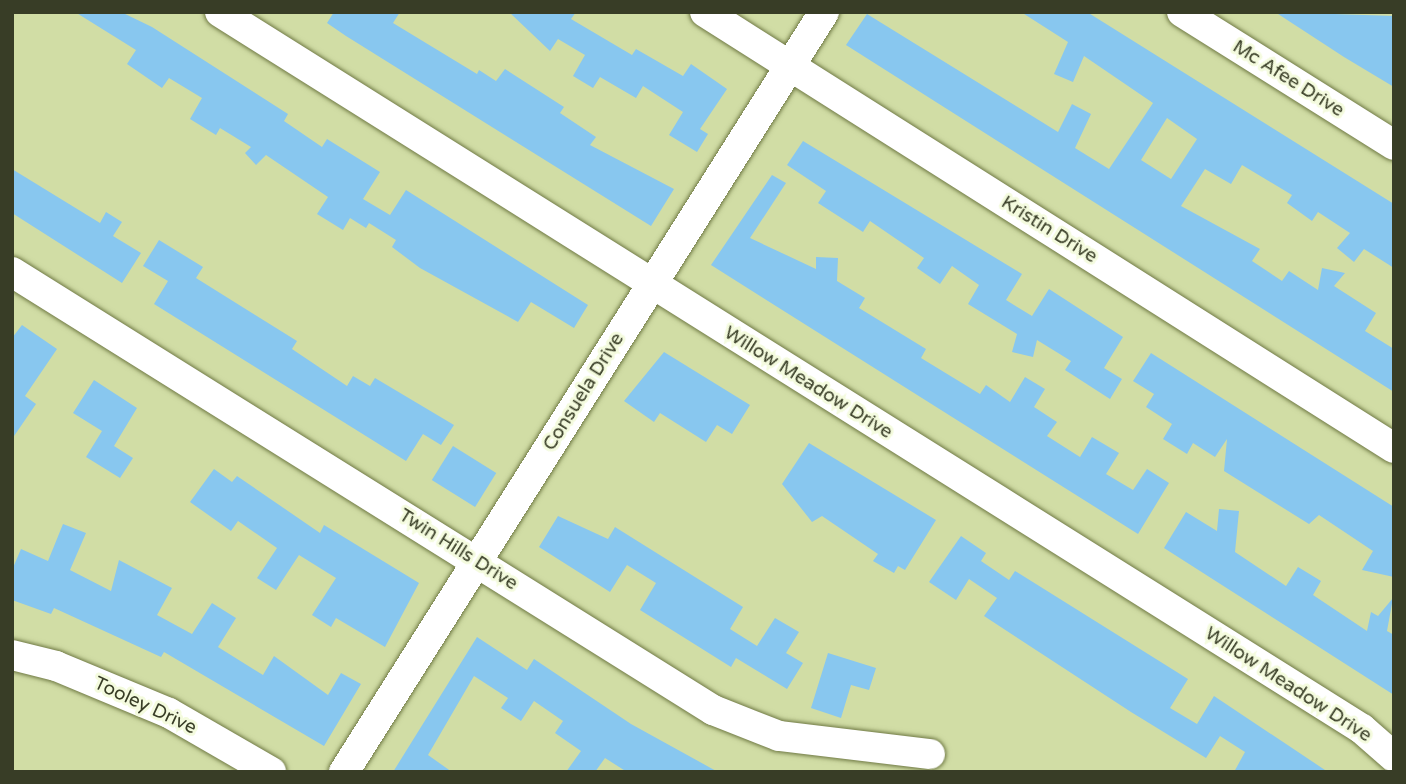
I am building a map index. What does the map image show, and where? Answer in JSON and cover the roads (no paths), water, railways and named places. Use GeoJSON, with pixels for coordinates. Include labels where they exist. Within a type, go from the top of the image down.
{"type":"FeatureCollection","features":[{"type":"Feature","properties":{"kind":"street","name":"Willow Meadow Drive"},"geometry":{"type":"LineString","coordinates":[[220,12],[1362,729],[1394,757]]}},
{"type":"Feature","properties":{"kind":"street","name":"Kristin Drive"},"geometry":{"type":"LineString","coordinates":[[705,12],[1394,448]]}},
{"type":"Feature","properties":{"kind":"street","name":"Consuela Drive"},"geometry":{"type":"LineString","coordinates":[[344,772],[824,12]]}},
{"type":"Feature","properties":{"kind":"street","name":"Mc Afee Drive"},"geometry":{"type":"LineString","coordinates":[[1182,12],[1394,145]]}},
{"type":"Feature","properties":{"kind":"street","name":"Twin Hills Drive"},"geometry":{"type":"LineString","coordinates":[[12,272],[713,710],[779,736],[930,754]]}},
{"type":"Feature","properties":{"kind":"street","name":"Tooley Drive"},"geometry":{"type":"LineString","coordinates":[[12,655],[56,666],[169,713],[271,772]]}}]}
